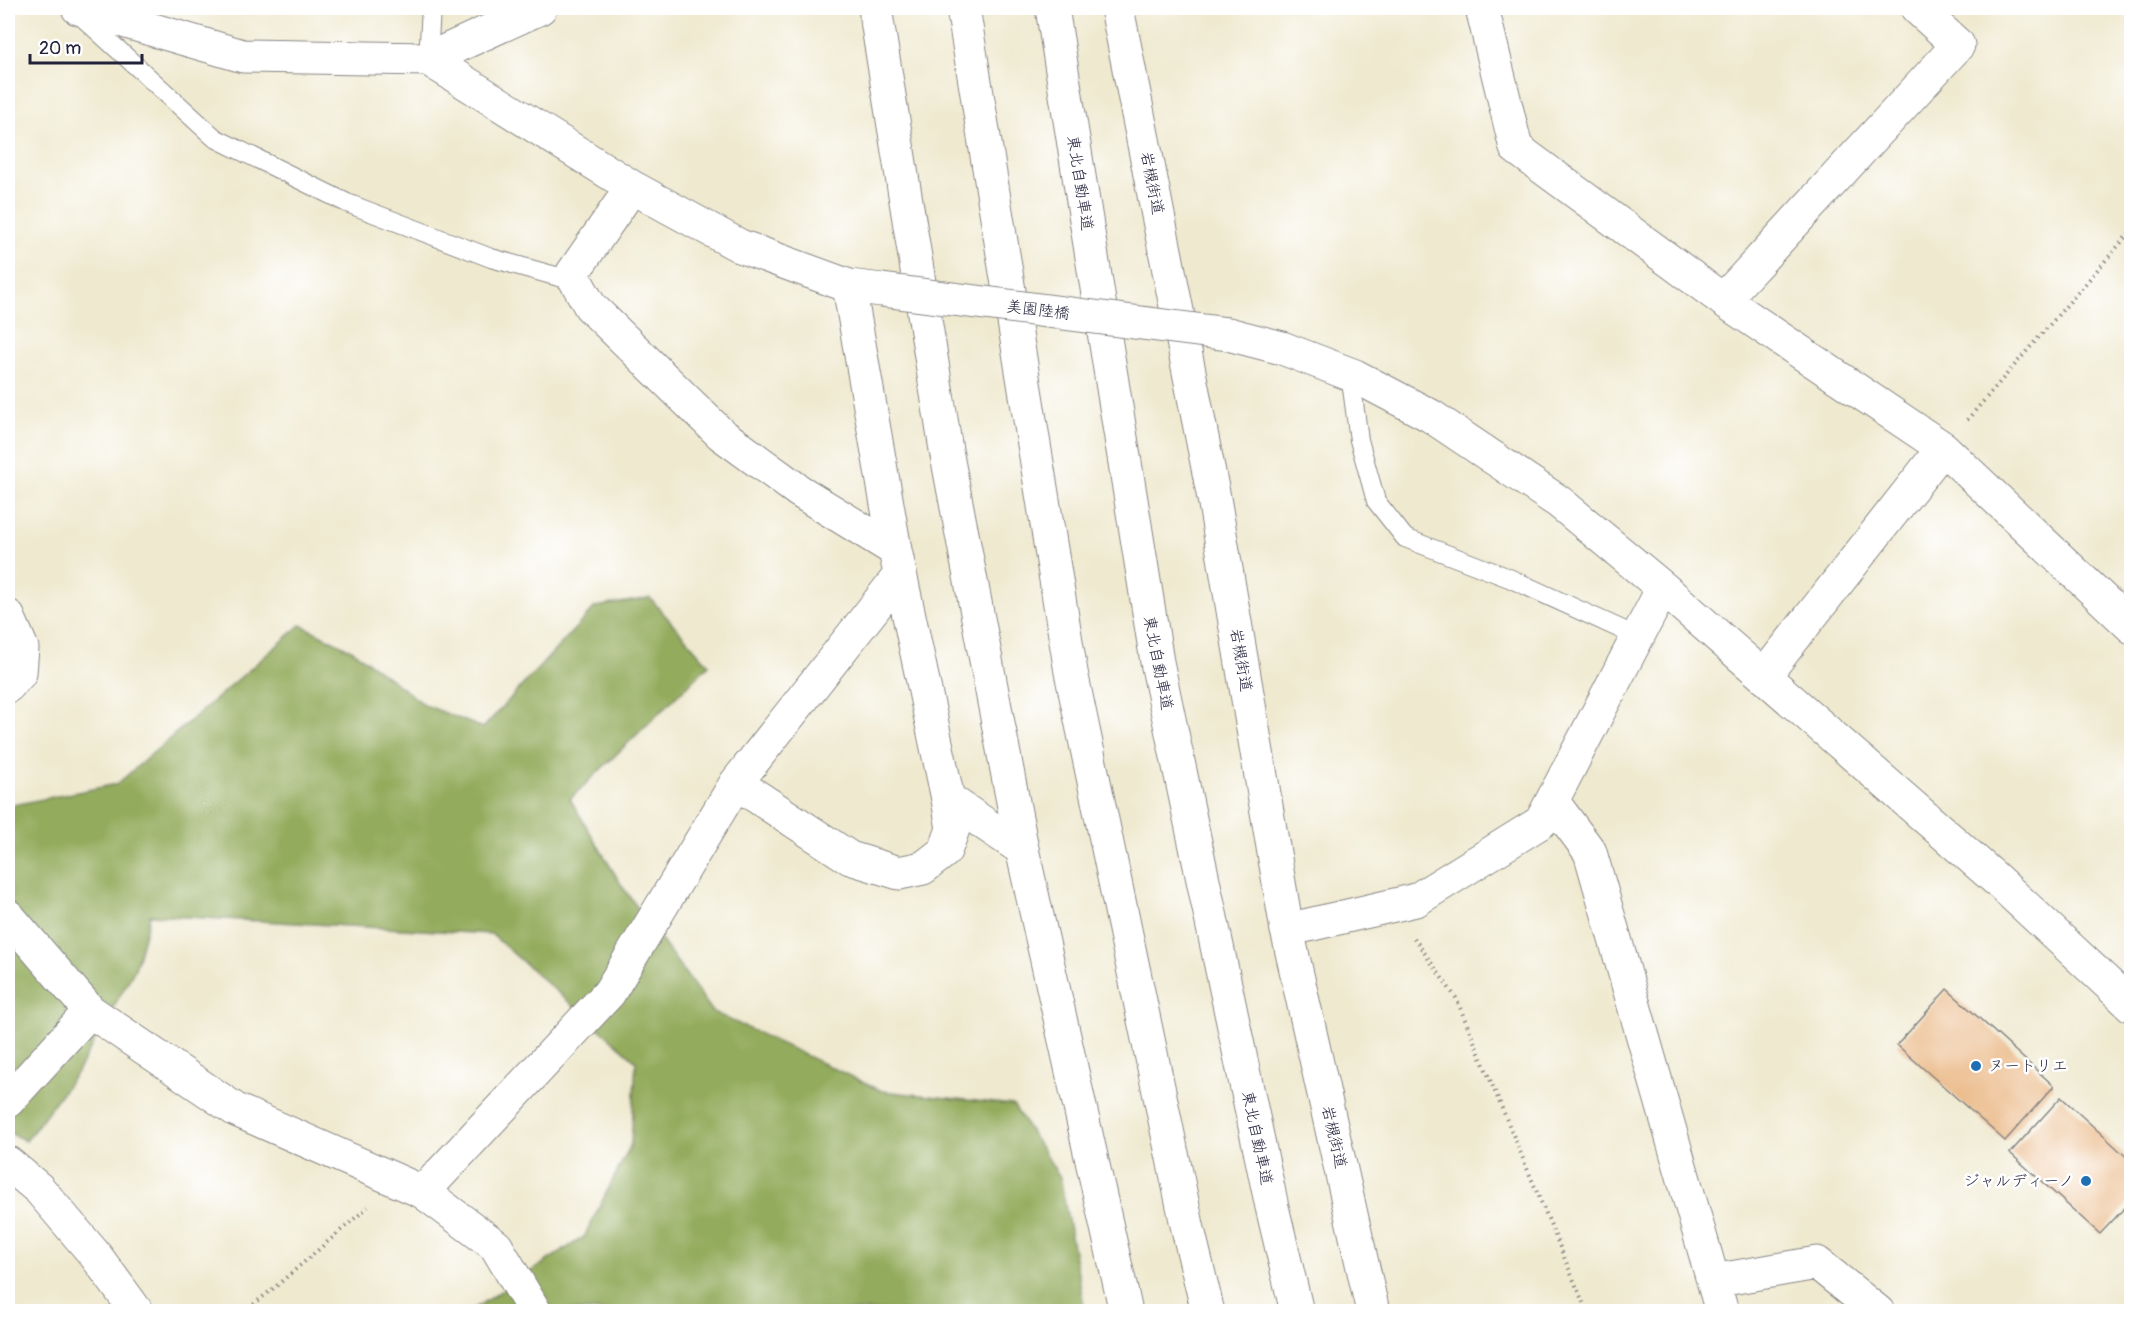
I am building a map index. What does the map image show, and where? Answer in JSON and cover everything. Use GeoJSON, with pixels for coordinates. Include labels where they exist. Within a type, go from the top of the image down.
{"type":"FeatureCollection","features":[{"type":"Feature","properties":{"kind":"main road"},"geometry":{"type":"LineString","coordinates":[[78,8],[243,56],[428,59],[540,8]]}},
{"type":"Feature","properties":{"kind":"main road"},"geometry":{"type":"LineString","coordinates":[[874,8],[946,450],[1022,849],[1126,1311]]}},
{"type":"Feature","properties":{"kind":"main road"},"geometry":{"type":"LineString","coordinates":[[963,8],[1071,672],[1187,1225],[1208,1311]]}},
{"type":"Feature","properties":{"kind":"main road","name":"東北自動車道"},"geometry":{"type":"LineString","coordinates":[[1052,8],[1157,662],[1272,1207],[1297,1311]]}},
{"type":"Feature","properties":{"kind":"main road","name":"岩槻街道"},"geometry":{"type":"LineString","coordinates":[[1117,8],[1214,498],[1287,930],[1373,1311]]}},
{"type":"Feature","properties":{"kind":"main road"},"geometry":{"type":"LineString","coordinates":[[1482,8],[1516,148],[1723,300],[1943,448],[2132,627]]}},
{"type":"Feature","properties":{"kind":"main road"},"geometry":{"type":"LineString","coordinates":[[1723,300],[1958,45],[1917,8]]}},
{"type":"Feature","properties":{"kind":"main road","name":"美園陸橋"},"geometry":{"type":"LineString","coordinates":[[428,59],[632,187],[740,246],[849,286],[1228,334],[1282,348],[1350,374],[1431,416],[1559,502],[1663,588],[1998,881],[2132,1006]]}},
{"type":"Feature","properties":{"kind":"main road"},"geometry":{"type":"LineString","coordinates":[[632,187],[572,274],[590,306],[721,434],[898,563]]}},
{"type":"Feature","properties":{"kind":"main road"},"geometry":{"type":"LineString","coordinates":[[736,783],[850,858],[899,873],[923,868],[945,851],[953,829],[898,563],[849,286]]}},
{"type":"Feature","properties":{"kind":"main road"},"geometry":{"type":"LineString","coordinates":[[1764,676],[1943,448]]}},
{"type":"Feature","properties":{"kind":"main road"},"geometry":{"type":"LineString","coordinates":[[410,1186],[609,993],[736,783],[898,563]]}},
{"type":"Feature","properties":{"kind":"main road"},"geometry":{"type":"LineString","coordinates":[[1287,930],[1416,900],[1541,822],[1663,588]]}},
{"type":"Feature","properties":{"kind":"main road"},"geometry":{"type":"LineString","coordinates":[[8,616],[22,648],[20,673],[8,686]]}},
{"type":"Feature","properties":{"kind":"main road"},"geometry":{"type":"LineString","coordinates":[[948,800],[1022,849]]}},
{"type":"Feature","properties":{"kind":"main road"},"geometry":{"type":"LineString","coordinates":[[1553,802],[1590,852],[1718,1296],[1817,1263],[1878,1311]]}},
{"type":"Feature","properties":{"kind":"main road"},"geometry":{"type":"LineString","coordinates":[[8,916],[90,1011],[236,1110],[410,1186],[496,1246],[535,1311]]}},
{"type":"Feature","properties":{"kind":"main road"},"geometry":{"type":"LineString","coordinates":[[8,1101],[90,1011]]}},
{"type":"Feature","properties":{"kind":"main road"},"geometry":{"type":"LineString","coordinates":[[8,1163],[46,1197],[96,1256],[137,1311]]}},
{"type":"Feature","properties":{"kind":"lane"},"geometry":{"type":"LineString","coordinates":[[72,8],[214,138],[347,202],[491,258],[576,282]]}},
{"type":"Feature","properties":{"kind":"lane"},"geometry":{"type":"LineString","coordinates":[[428,59],[431,8]]}},
{"type":"Feature","properties":{"kind":"lane"},"geometry":{"type":"LineString","coordinates":[[1350,374],[1359,440],[1376,501],[1406,538],[1509,578],[1638,637]]}},
{"type":"Feature","properties":{"kind":"path"},"geometry":{"type":"LineString","coordinates":[[1943,448],[2132,230]]}},
{"type":"Feature","properties":{"kind":"path"},"geometry":{"type":"LineString","coordinates":[[1392,905],[1456,998],[1587,1311]]}},
{"type":"Feature","properties":{"kind":"path"},"geometry":{"type":"LineString","coordinates":[[244,1311],[410,1186]]}},
{"type":"Feature","properties":{"kind":"green space"},"geometry":{"type":"Polygon","coordinates":[[[650,598],[709,665],[570,799],[622,886],[713,1012],[882,1091],[1013,1105],[1060,1177],[1085,1311],[470,1311],[584,1237],[631,1144],[636,1061],[491,934],[150,915],[135,969],[77,1072],[26,1141],[8,1132],[8,1053],[11,1053],[8,1045],[8,806],[117,784],[301,625],[353,651],[425,705],[483,728],[595,607],[650,598]]]}},
{"type":"Feature","properties":{"kind":"building","name":"ヌートリエ"},"geometry":{"type":"Polygon","coordinates":[[[1947,989],[2054,1086],[2005,1141],[1897,1045],[1947,989]]]}},
{"type":"Feature","properties":{"kind":"building","name":"ジャルディーノ"},"geometry":{"type":"Polygon","coordinates":[[[2061,1097],[2132,1162],[2132,1200],[2100,1234],[2010,1153],[2061,1097]]]}},
{"type":"Feature","properties":{"kind":"place","name":"ヌートリエ"},"geometry":{"type":"Point","coordinates":[1976,1066]}},
{"type":"Feature","properties":{"kind":"place","name":"ジャルディーノ"},"geometry":{"type":"Point","coordinates":[2086,1181]}}]}
